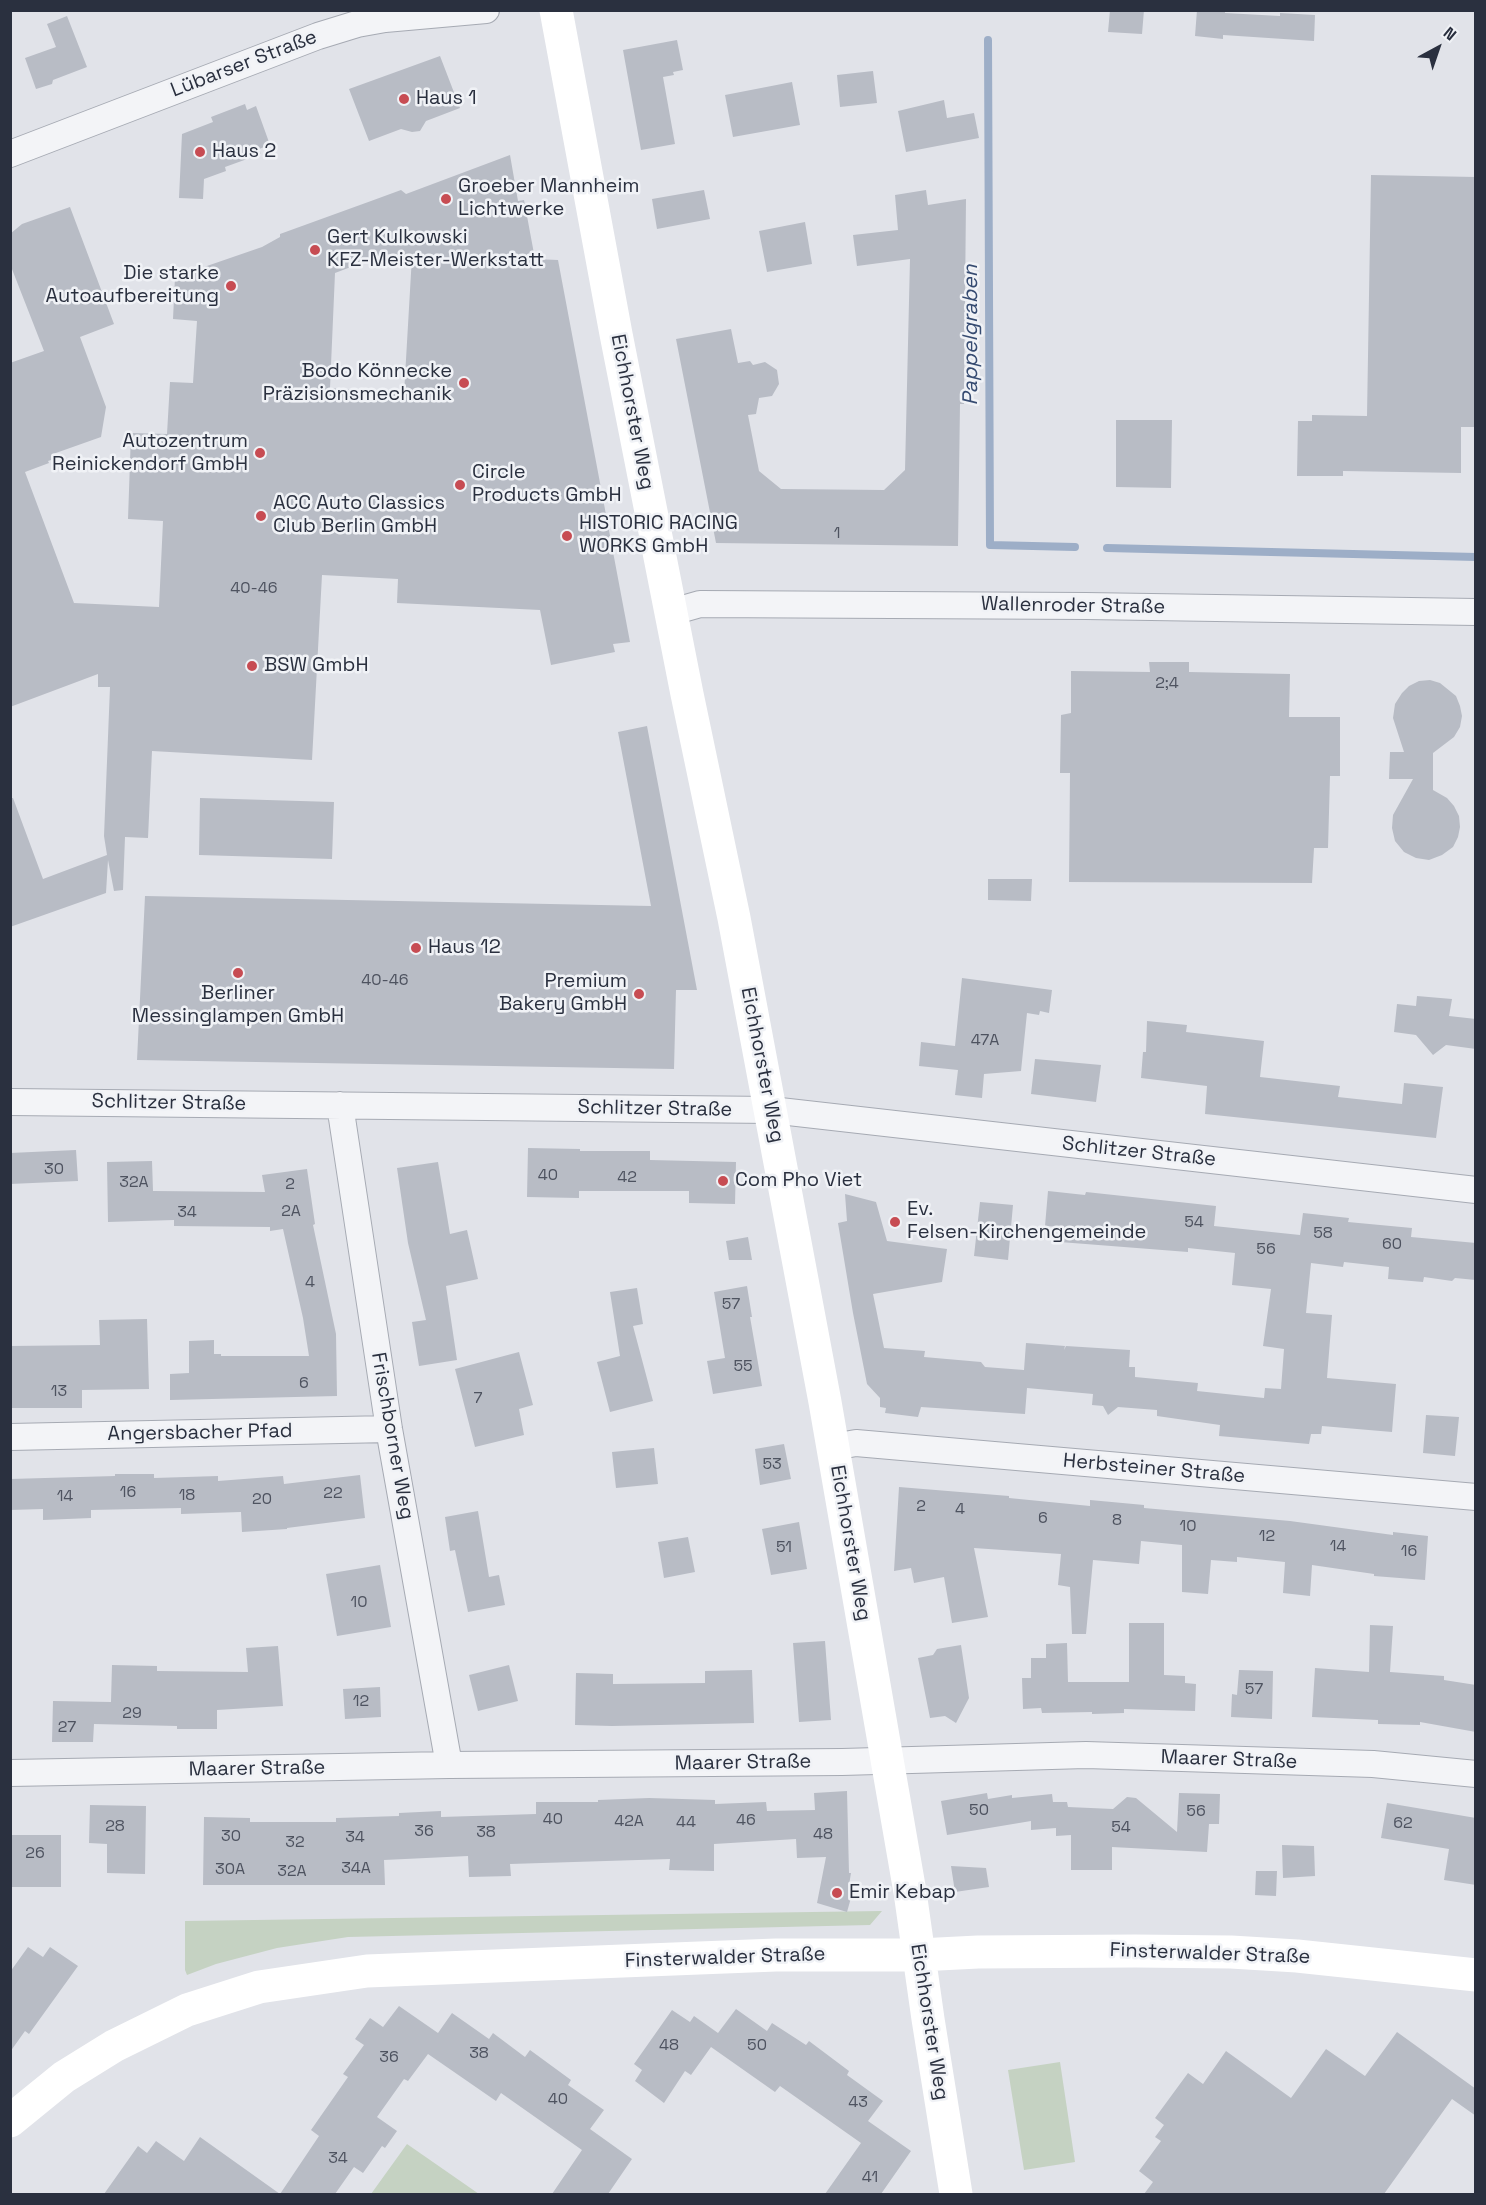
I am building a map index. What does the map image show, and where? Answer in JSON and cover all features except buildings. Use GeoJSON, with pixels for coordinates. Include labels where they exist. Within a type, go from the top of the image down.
{"type":"FeatureCollection","features":[{"type":"Feature","properties":{"kind":"main road","name":"Eichhorster Weg"},"geometry":{"type":"LineString","coordinates":[[556,10],[607,288],[771,1110],[833,1447],[888,1760],[956,2194]]}},
{"type":"Feature","properties":{"kind":"main road","name":"Finsterwalder Straße"},"geometry":{"type":"LineString","coordinates":[[10,2121],[64,2077],[114,2046],[187,2010],[259,1987],[367,1971],[776,1955],[1231,1952],[1297,1956],[1476,1975]]}},
{"type":"Feature","properties":{"kind":"street","name":"Lübarser Straße"},"geometry":{"type":"LineString","coordinates":[[10,154],[179,88],[273,55],[318,36],[357,24],[385,19],[486,10]]}},
{"type":"Feature","properties":{"kind":"street","name":"Wallenroder Straße"},"geometry":{"type":"LineString","coordinates":[[672,612],[700,604],[1103,606],[1476,612]]}},
{"type":"Feature","properties":{"kind":"street","name":"Schlitzer Straße"},"geometry":{"type":"LineString","coordinates":[[10,1102],[771,1110],[1476,1190]]}},
{"type":"Feature","properties":{"kind":"street","name":"Frischborner Weg"},"geometry":{"type":"LineString","coordinates":[[340,1105],[389,1429],[449,1766]]}},
{"type":"Feature","properties":{"kind":"street","name":"Angersbacher Pfad"},"geometry":{"type":"LineString","coordinates":[[10,1437],[389,1429]]}},
{"type":"Feature","properties":{"kind":"street","name":"Herbsteiner Straße"},"geometry":{"type":"LineString","coordinates":[[833,1447],[856,1443],[1476,1497]]}},
{"type":"Feature","properties":{"kind":"street","name":"Maarer Straße"},"geometry":{"type":"LineString","coordinates":[[10,1773],[1086,1755],[1373,1764],[1476,1774]]}},
{"type":"Feature","properties":{"kind":"green space"},"geometry":{"type":"Polygon","coordinates":[[[882,1911],[870,1925],[348,1937],[277,1948],[216,1964],[187,1975],[185,1970],[185,1921],[882,1911]]]}},
{"type":"Feature","properties":{"kind":"green space"},"geometry":{"type":"Polygon","coordinates":[[[1060,2062],[1075,2162],[1024,2170],[1008,2070],[1060,2062]]]}},
{"type":"Feature","properties":{"kind":"green space"},"geometry":{"type":"Polygon","coordinates":[[[407,2144],[479,2194],[371,2194],[407,2144]]]}},
{"type":"Feature","properties":{"kind":"waterway","name":"Pappelgraben"},"geometry":{"type":"LineString","coordinates":[[988,40],[990,545],[1075,547]]}},
{"type":"Feature","properties":{"kind":"waterway","name":"Pappelgraben"},"geometry":{"type":"LineString","coordinates":[[1107,548],[1476,557]]}},
{"type":"Feature","properties":{"kind":"place","name":"Haus 1"},"geometry":{"type":"Point","coordinates":[404,99]}},
{"type":"Feature","properties":{"kind":"place","name":"Haus 2"},"geometry":{"type":"Point","coordinates":[200,152]}},
{"type":"Feature","properties":{"kind":"place","name":"Groeber Mannheim Lichtwerke"},"geometry":{"type":"Point","coordinates":[446,199]}},
{"type":"Feature","properties":{"kind":"place","name":"Gert Kulkowski KFZ-Meister-Werkstatt"},"geometry":{"type":"Point","coordinates":[315,250]}},
{"type":"Feature","properties":{"kind":"place","name":"Die starke Autoaufbereitung"},"geometry":{"type":"Point","coordinates":[231,286]}},
{"type":"Feature","properties":{"kind":"place","name":"Bodo Könnecke Präzisionsmechanik"},"geometry":{"type":"Point","coordinates":[464,383]}},
{"type":"Feature","properties":{"kind":"place","name":"Autozentrum Reinickendorf GmbH"},"geometry":{"type":"Point","coordinates":[260,453]}},
{"type":"Feature","properties":{"kind":"place","name":"Circle Products GmbH"},"geometry":{"type":"Point","coordinates":[460,485]}},
{"type":"Feature","properties":{"kind":"place","name":"ACC Auto Classics Club Berlin GmbH"},"geometry":{"type":"Point","coordinates":[261,516]}},
{"type":"Feature","properties":{"kind":"place","name":"HISTORIC RACING WORKS GmbH"},"geometry":{"type":"Point","coordinates":[567,536]}},
{"type":"Feature","properties":{"kind":"place","name":"BSW GmbH"},"geometry":{"type":"Point","coordinates":[252,666]}},
{"type":"Feature","properties":{"kind":"place","name":"Haus 12"},"geometry":{"type":"Point","coordinates":[416,948]}},
{"type":"Feature","properties":{"kind":"place","name":"Berliner Messinglampen GmbH"},"geometry":{"type":"Point","coordinates":[238,973]}},
{"type":"Feature","properties":{"kind":"place","name":"Premium Bakery GmbH"},"geometry":{"type":"Point","coordinates":[639,994]}},
{"type":"Feature","properties":{"kind":"place","name":"Com Pho Viet"},"geometry":{"type":"Point","coordinates":[723,1181]}},
{"type":"Feature","properties":{"kind":"place","name":"Ev. Felsen-Kirchengemeinde"},"geometry":{"type":"Point","coordinates":[895,1222]}},
{"type":"Feature","properties":{"kind":"place","name":"Emir Kebap"},"geometry":{"type":"Point","coordinates":[837,1893]}}]}
